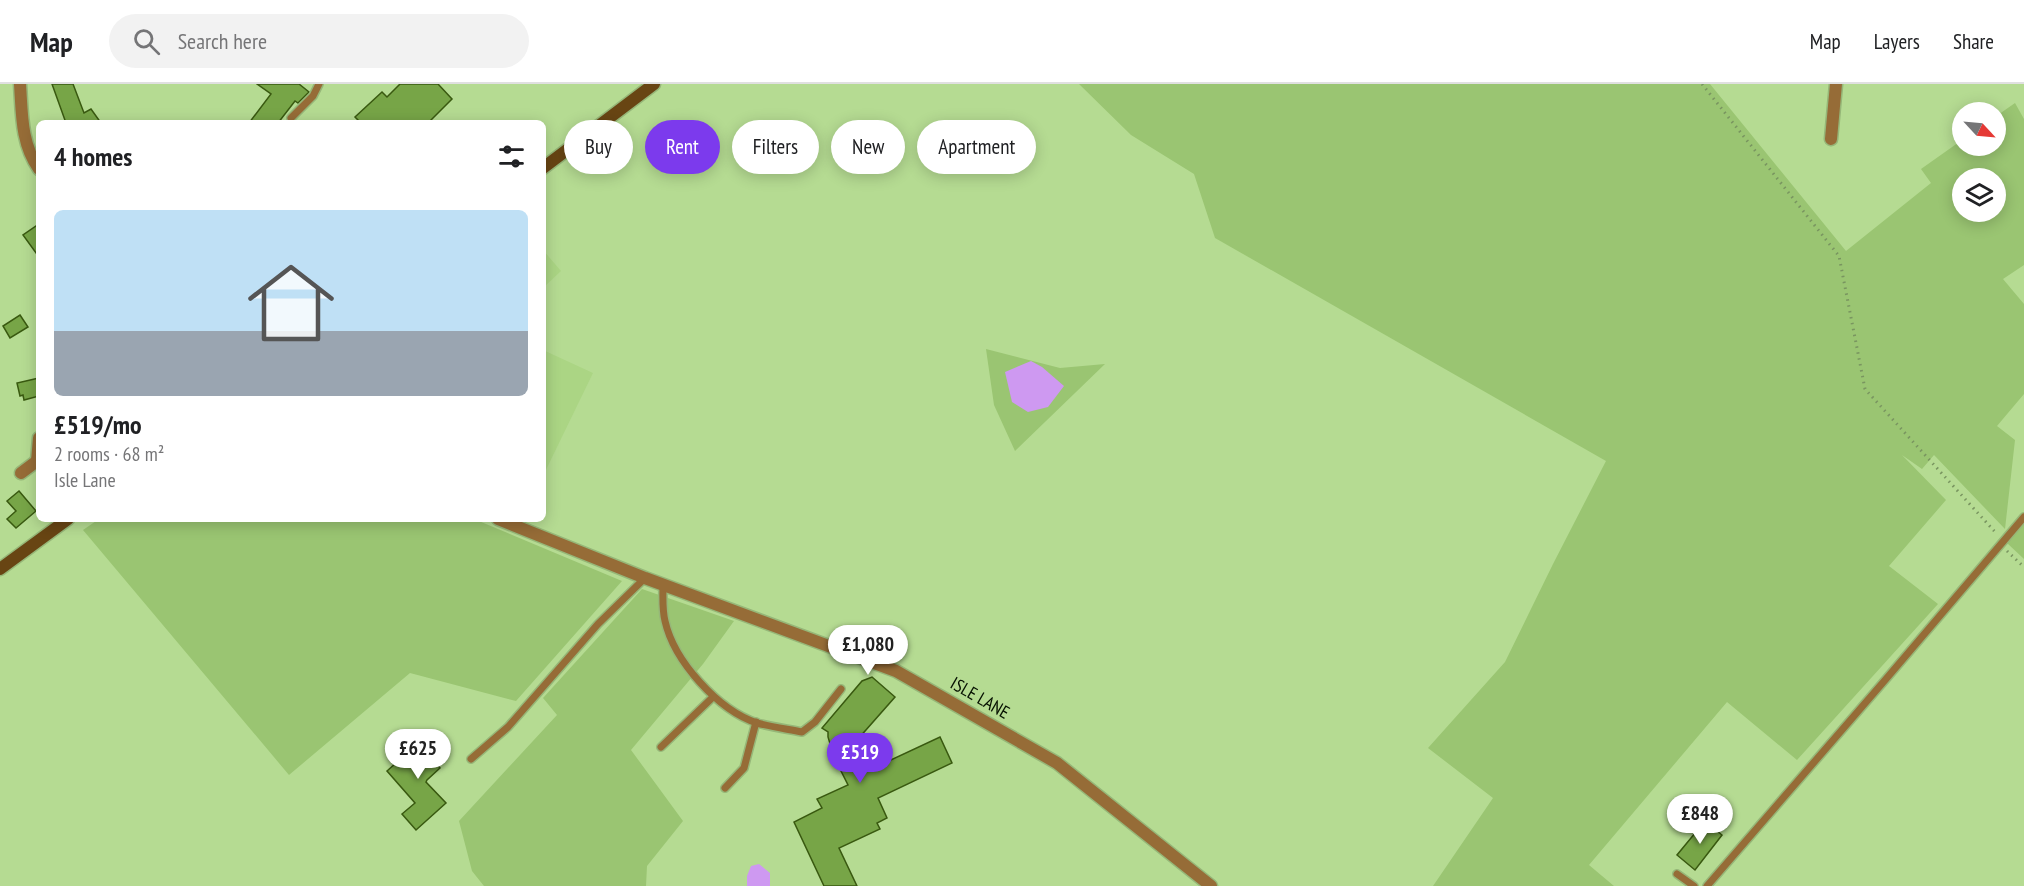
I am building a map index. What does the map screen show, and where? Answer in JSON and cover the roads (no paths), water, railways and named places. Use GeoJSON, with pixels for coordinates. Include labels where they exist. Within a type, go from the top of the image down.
{"type":"FeatureCollection","features":[{"type":"Feature","properties":{"kind":"main road"},"geometry":{"type":"LineString","coordinates":[[546,166],[654,84]]}},
{"type":"Feature","properties":{"kind":"main road"},"geometry":{"type":"LineString","coordinates":[[0,569],[64,522]]}},
{"type":"Feature","properties":{"kind":"street"},"geometry":{"type":"LineString","coordinates":[[20,84],[23,131],[27,146],[36,163]]}},
{"type":"Feature","properties":{"kind":"street"},"geometry":{"type":"LineString","coordinates":[[1831,139],[1836,84]]}},
{"type":"Feature","properties":{"kind":"street"},"geometry":{"type":"LineString","coordinates":[[21,473],[36,464]]}},
{"type":"Feature","properties":{"kind":"street","name":"ISLE LANE"},"geometry":{"type":"LineString","coordinates":[[505,522],[645,578],[896,671],[1057,763],[1211,886]]}},
{"type":"Feature","properties":{"kind":"lane"},"geometry":{"type":"LineString","coordinates":[[291,118],[313,96],[319,84]]}},
{"type":"Feature","properties":{"kind":"lane"},"geometry":{"type":"LineString","coordinates":[[1707,886],[2024,517]]}},
{"type":"Feature","properties":{"kind":"lane"},"geometry":{"type":"LineString","coordinates":[[471,759],[508,727],[598,624],[645,578]]}},
{"type":"Feature","properties":{"kind":"lane"},"geometry":{"type":"LineString","coordinates":[[663,584],[665,620],[671,640],[684,662],[713,697],[733,712],[756,722],[802,732],[815,722],[841,689]]}},
{"type":"Feature","properties":{"kind":"lane"},"geometry":{"type":"LineString","coordinates":[[661,747],[713,697]]}},
{"type":"Feature","properties":{"kind":"lane"},"geometry":{"type":"LineString","coordinates":[[725,788],[744,768],[756,722]]}},
{"type":"Feature","properties":{"kind":"lane"},"geometry":{"type":"LineString","coordinates":[[1677,874],[1694,886]]}}]}
